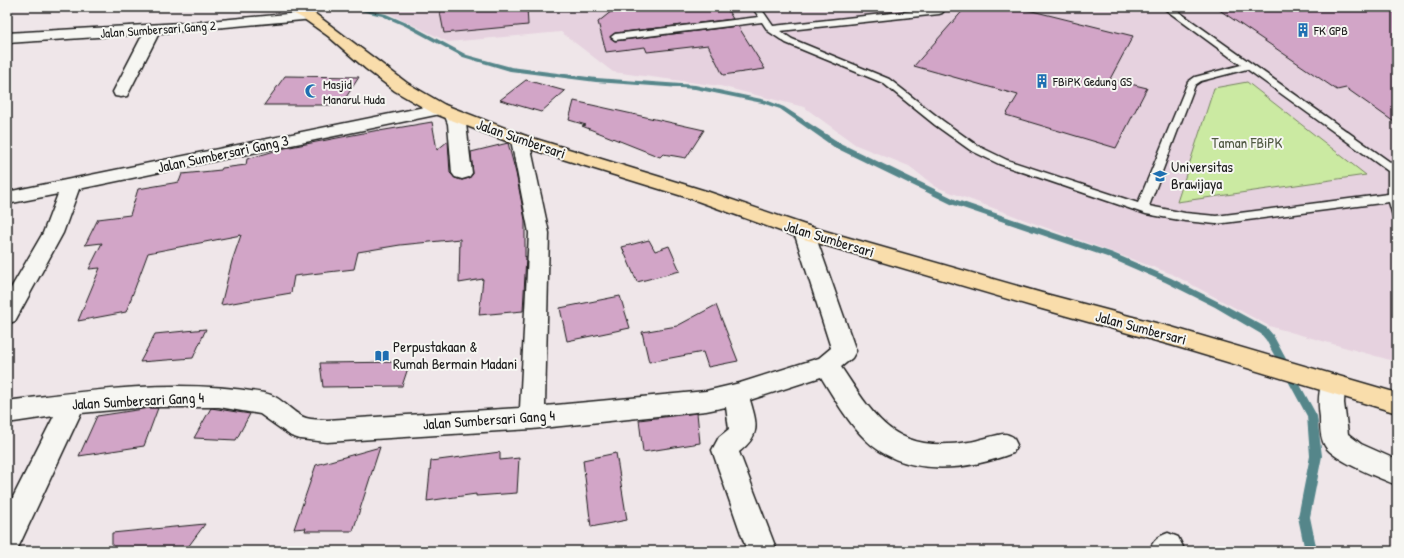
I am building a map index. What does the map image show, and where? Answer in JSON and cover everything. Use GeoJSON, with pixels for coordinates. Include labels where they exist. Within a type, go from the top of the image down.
{"type":"FeatureCollection","features":[{"type":"Feature","properties":{"kind":"main road","name":"Jalan Sumbersari"},"geometry":{"type":"LineString","coordinates":[[300,14],[333,33],[372,66],[401,87],[446,112],[520,140],[699,196],[804,232],[1042,301],[1171,336],[1397,403]]}},
{"type":"Feature","properties":{"kind":"street","name":"Jalan Sumbersari Gang 2"},"geometry":{"type":"LineString","coordinates":[[7,38],[153,29],[300,14]]}},
{"type":"Feature","properties":{"kind":"street"},"geometry":{"type":"LineString","coordinates":[[121,92],[153,29]]}},
{"type":"Feature","properties":{"kind":"street"},"geometry":{"type":"LineString","coordinates":[[446,112],[457,124],[462,173]]}},
{"type":"Feature","properties":{"kind":"street","name":"Jalan Sumbersari Gang 3"},"geometry":{"type":"LineString","coordinates":[[7,198],[446,112]]}},
{"type":"Feature","properties":{"kind":"street"},"geometry":{"type":"LineString","coordinates":[[520,140],[539,233],[532,418]]}},
{"type":"Feature","properties":{"kind":"street"},"geometry":{"type":"LineString","coordinates":[[7,315],[53,233],[72,185]]}},
{"type":"Feature","properties":{"kind":"street","name":"Jalan Sumbersari Gang 4"},"geometry":{"type":"LineString","coordinates":[[7,412],[73,403],[146,397],[219,397],[266,404],[300,428],[327,431],[532,418],[706,401],[736,394],[827,364],[844,351],[804,232]]}},
{"type":"Feature","properties":{"kind":"street"},"geometry":{"type":"LineString","coordinates":[[827,364],[857,413],[875,432],[907,453],[931,457],[963,455],[995,449],[1004,445]]}},
{"type":"Feature","properties":{"kind":"street"},"geometry":{"type":"LineString","coordinates":[[1322,382],[1331,403],[1335,440],[1351,452],[1397,474]]}},
{"type":"Feature","properties":{"kind":"street"},"geometry":{"type":"LineString","coordinates":[[736,394],[744,429],[741,436],[727,445],[725,450],[762,551]]}},
{"type":"Feature","properties":{"kind":"street"},"geometry":{"type":"LineString","coordinates":[[7,540],[73,403]]}},
{"type":"Feature","properties":{"kind":"lane"},"geometry":{"type":"LineString","coordinates":[[756,7],[771,29],[789,41],[886,82],[898,89],[938,123],[974,148],[1045,177],[1142,208],[1185,217],[1216,220],[1396,197]]}},
{"type":"Feature","properties":{"kind":"lane"},"geometry":{"type":"LineString","coordinates":[[771,29],[939,11],[943,7]]}},
{"type":"Feature","properties":{"kind":"lane"},"geometry":{"type":"LineString","coordinates":[[1166,7],[1396,172],[1397,213]]}},
{"type":"Feature","properties":{"kind":"lane"},"geometry":{"type":"LineString","coordinates":[[615,36],[764,19]]}},
{"type":"Feature","properties":{"kind":"lane"},"geometry":{"type":"LineString","coordinates":[[1142,208],[1191,84],[1198,79],[1248,66]]}},
{"type":"Feature","properties":{"kind":"shaded area","name":"Universitas Brawijaya"},"geometry":{"type":"Polygon","coordinates":[[[379,7],[1397,7],[1397,362],[1269,326],[1172,274],[936,187],[909,166],[856,145],[804,107],[720,86],[613,72],[561,32],[448,42],[380,9],[379,7]]]}},
{"type":"Feature","properties":{"kind":"green space","name":"Taman FBiPK"},"geometry":{"type":"Polygon","coordinates":[[[1247,82],[1366,175],[1177,202],[1214,88],[1247,82]]]}},
{"type":"Feature","properties":{"kind":"building"},"geometry":{"type":"Polygon","coordinates":[[[439,7],[527,7],[528,25],[444,33],[439,7]]]}},
{"type":"Feature","properties":{"kind":"building"},"geometry":{"type":"Polygon","coordinates":[[[617,7],[726,7],[733,19],[615,33],[610,37],[615,41],[738,26],[765,69],[723,75],[708,45],[647,52],[645,47],[606,52],[598,22],[617,7]]]}},
{"type":"Feature","properties":{"kind":"building","name":"FBiPK Gedung GS"},"geometry":{"type":"Polygon","coordinates":[[[966,7],[1016,7],[1133,36],[1110,79],[1147,88],[1116,148],[1006,115],[1018,95],[914,66],[966,7]]]}},
{"type":"Feature","properties":{"kind":"building","name":"FK GPB"},"geometry":{"type":"Polygon","coordinates":[[[1215,7],[1397,7],[1397,124],[1346,88],[1337,90],[1215,7]]]}},
{"type":"Feature","properties":{"kind":"building","name":"Masjid Manarul Huda"},"geometry":{"type":"Polygon","coordinates":[[[285,76],[359,77],[341,105],[264,105],[285,76]]]}},
{"type":"Feature","properties":{"kind":"building"},"geometry":{"type":"Polygon","coordinates":[[[526,80],[565,91],[541,112],[500,100],[526,80]]]}},
{"type":"Feature","properties":{"kind":"building"},"geometry":{"type":"Polygon","coordinates":[[[574,101],[704,130],[686,158],[663,154],[660,157],[582,126],[586,125],[569,120],[574,101]]]}},
{"type":"Feature","properties":{"kind":"building"},"geometry":{"type":"Polygon","coordinates":[[[432,122],[437,150],[448,141],[450,173],[455,178],[462,180],[469,178],[473,174],[471,152],[508,143],[516,173],[525,220],[525,257],[526,256],[523,311],[479,315],[483,279],[459,283],[460,239],[400,245],[358,252],[354,269],[294,276],[291,293],[221,305],[232,261],[241,235],[148,253],[126,312],[78,321],[100,268],[89,269],[102,243],[85,245],[98,219],[130,215],[138,189],[179,182],[182,174],[221,170],[222,168],[246,165],[247,159],[285,148],[379,130],[432,122]]]}},
{"type":"Feature","properties":{"kind":"building"},"geometry":{"type":"Polygon","coordinates":[[[649,240],[655,251],[669,246],[680,271],[637,282],[622,247],[649,240]]]}},
{"type":"Feature","properties":{"kind":"building"},"geometry":{"type":"Polygon","coordinates":[[[620,296],[630,328],[567,341],[560,308],[620,296]]]}},
{"type":"Feature","properties":{"kind":"building"},"geometry":{"type":"Polygon","coordinates":[[[716,305],[738,361],[708,367],[703,352],[649,362],[642,332],[677,326],[716,305]]]}},
{"type":"Feature","properties":{"kind":"building"},"geometry":{"type":"Polygon","coordinates":[[[206,329],[193,358],[140,362],[155,334],[206,329]]]}},
{"type":"Feature","properties":{"kind":"building"},"geometry":{"type":"Polygon","coordinates":[[[410,362],[402,386],[323,387],[320,363],[410,362]]]}},
{"type":"Feature","properties":{"kind":"building"},"geometry":{"type":"Polygon","coordinates":[[[158,408],[144,446],[79,456],[97,416],[158,408]]]}},
{"type":"Feature","properties":{"kind":"building"},"geometry":{"type":"Polygon","coordinates":[[[211,408],[250,414],[236,440],[194,438],[211,408]]]}},
{"type":"Feature","properties":{"kind":"building"},"geometry":{"type":"Polygon","coordinates":[[[697,413],[700,443],[643,452],[639,420],[697,413]]]}},
{"type":"Feature","properties":{"kind":"building"},"geometry":{"type":"Polygon","coordinates":[[[380,447],[353,531],[305,531],[306,528],[294,529],[316,465],[380,447]]]}},
{"type":"Feature","properties":{"kind":"building"},"geometry":{"type":"Polygon","coordinates":[[[500,452],[500,460],[519,458],[517,493],[476,496],[476,494],[427,501],[431,461],[500,452]]]}},
{"type":"Feature","properties":{"kind":"building"},"geometry":{"type":"Polygon","coordinates":[[[616,453],[627,520],[591,527],[583,460],[616,453]]]}},
{"type":"Feature","properties":{"kind":"building"},"geometry":{"type":"Polygon","coordinates":[[[205,524],[185,551],[112,551],[112,533],[205,524]]]}},
{"type":"Feature","properties":{"kind":"waterway"},"geometry":{"type":"LineString","coordinates":[[347,7],[384,15],[407,25],[465,56],[510,69],[596,80],[695,87],[764,101],[782,108],[837,145],[954,202],[1110,255],[1168,280],[1218,305],[1264,331],[1270,338],[1312,416],[1316,456],[1304,517],[1311,551]]}},
{"type":"Feature","properties":{"kind":"place","name":"FK GPB"},"geometry":{"type":"Point","coordinates":[1303,30]}},
{"type":"Feature","properties":{"kind":"place","name":"FBiPK Gedung GS"},"geometry":{"type":"Point","coordinates":[1042,81]}},
{"type":"Feature","properties":{"kind":"place","name":"Masjid Manarul Huda"},"geometry":{"type":"Point","coordinates":[312,91]}},
{"type":"Feature","properties":{"kind":"place","name":"Universitas Brawijaya"},"geometry":{"type":"Point","coordinates":[1160,176]}},
{"type":"Feature","properties":{"kind":"place","name":"Perpustakaan & Rumah Bermain Madani"},"geometry":{"type":"Point","coordinates":[382,356]}}]}
